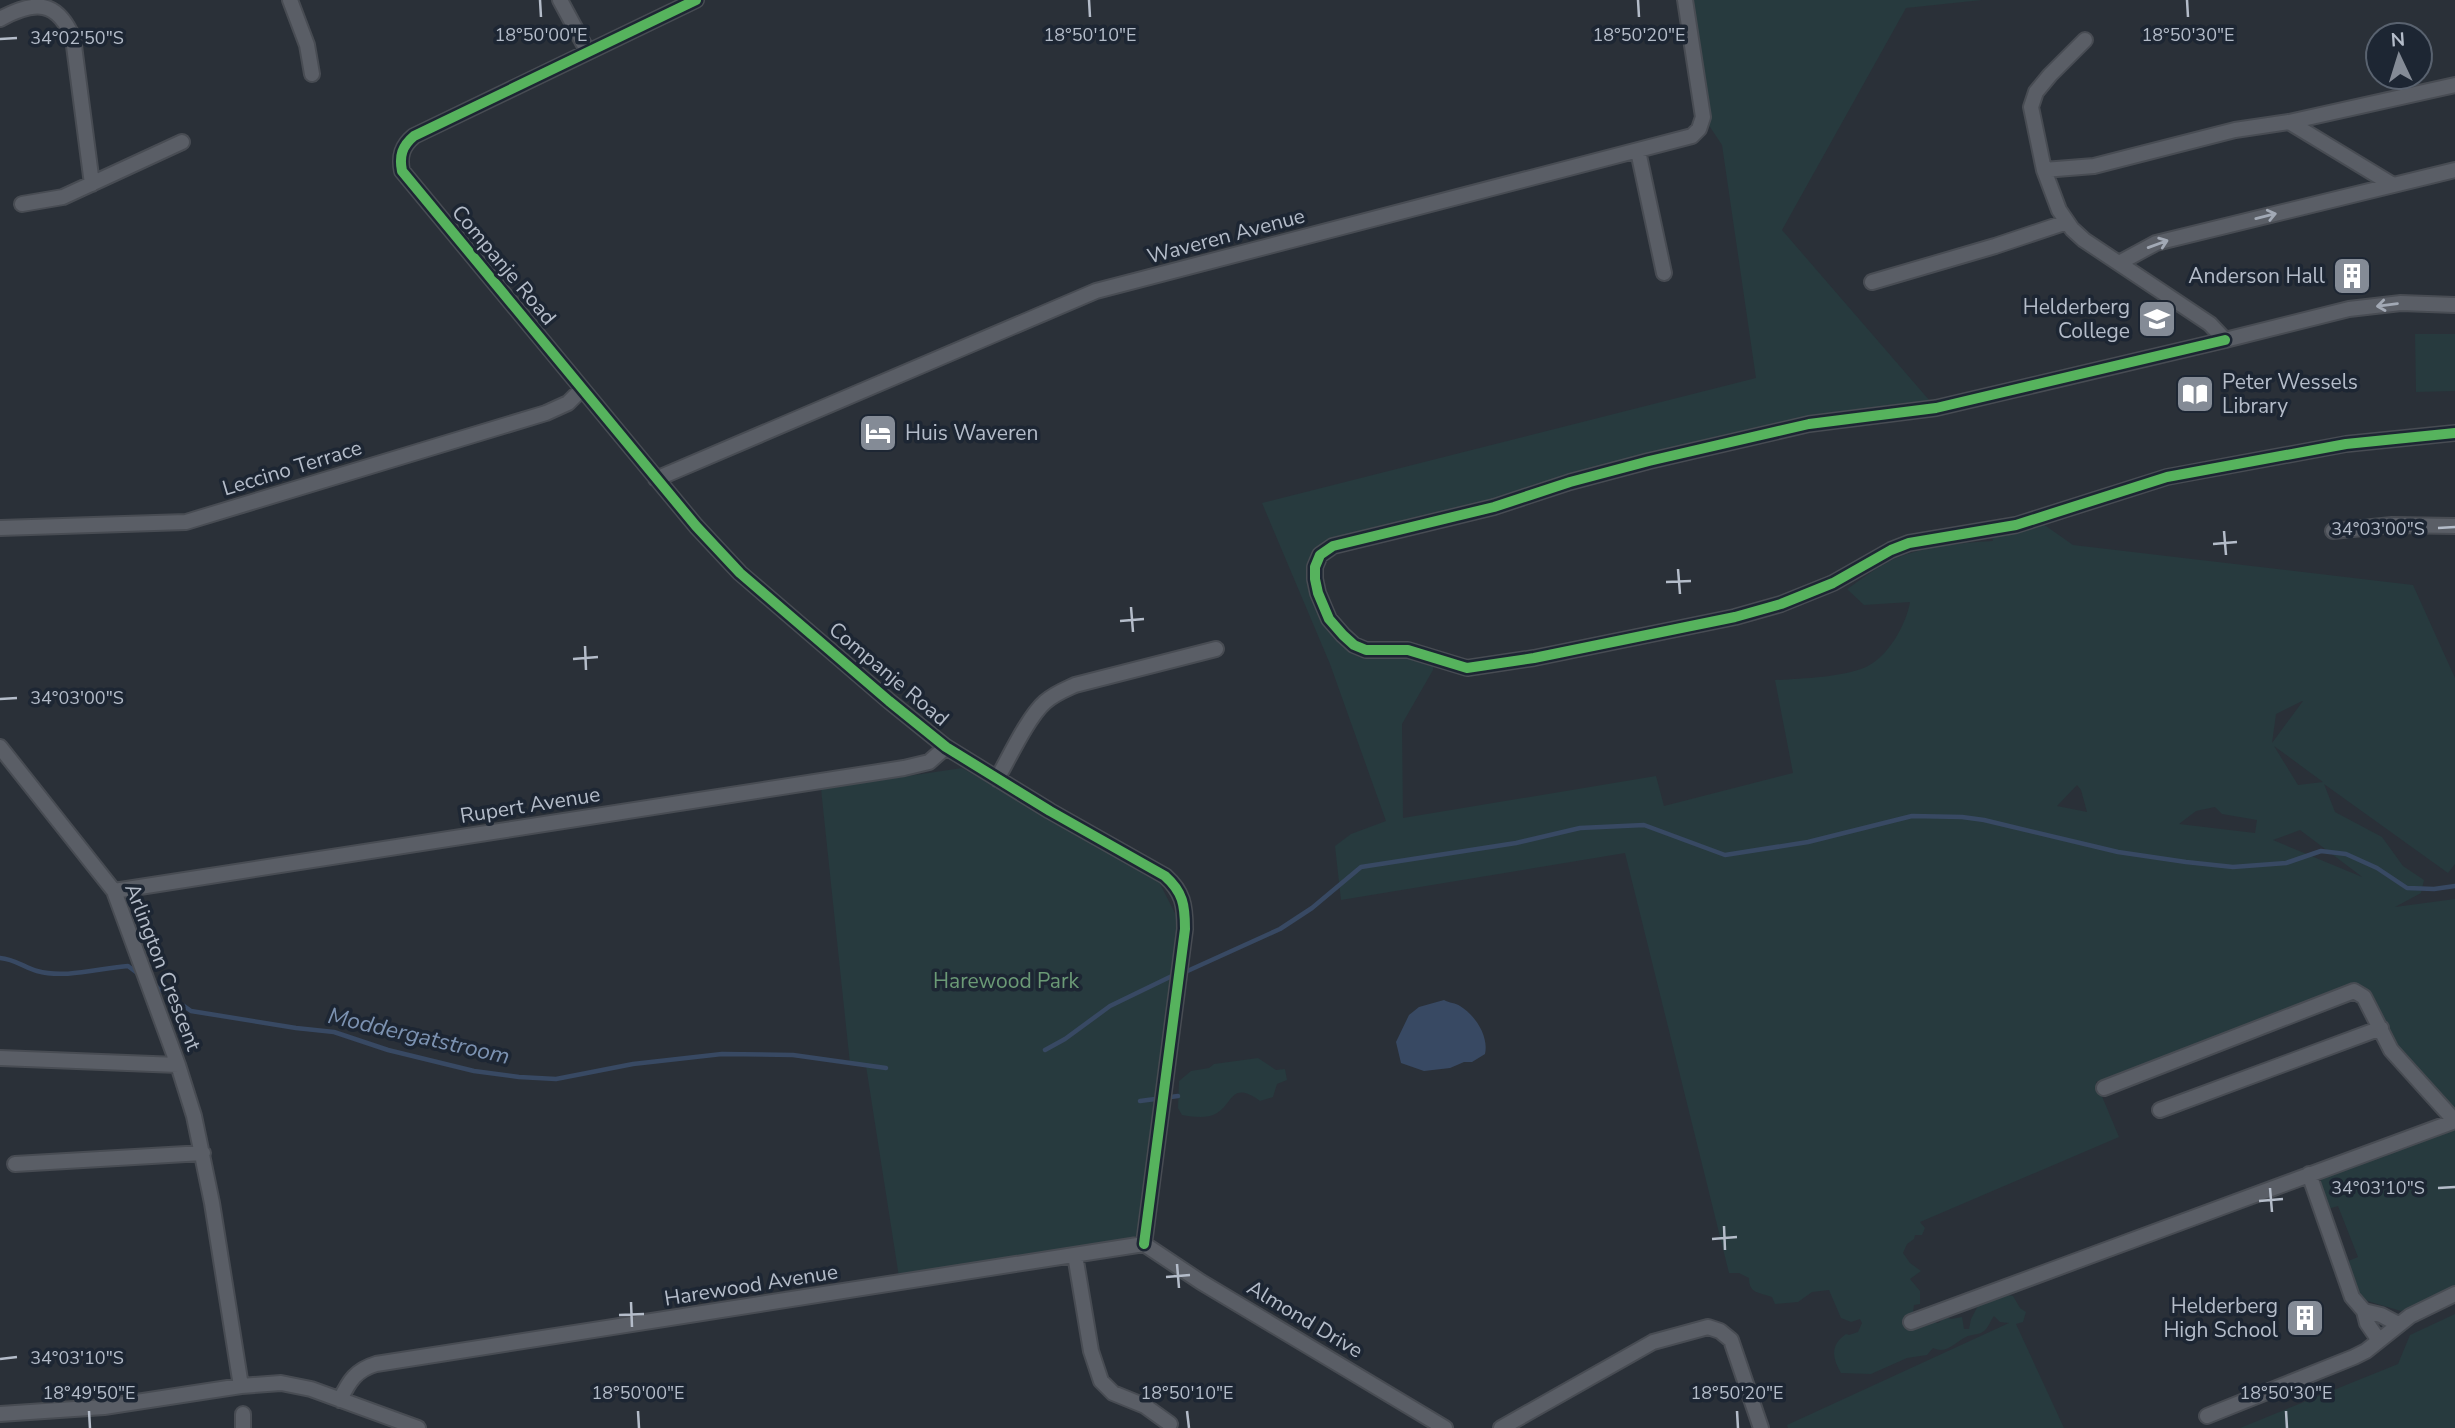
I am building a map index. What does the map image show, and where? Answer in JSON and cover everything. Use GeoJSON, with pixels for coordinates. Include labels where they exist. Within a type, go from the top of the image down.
{"type":"FeatureCollection","features":[{"type":"Feature","properties":{"kind":"street"},"geometry":{"type":"LineString","coordinates":[[290,0],[303,33],[312,74]]}},
{"type":"Feature","properties":{"kind":"street"},"geometry":{"type":"LineString","coordinates":[[560,0],[588,52],[696,0]]}},
{"type":"Feature","properties":{"kind":"street","name":"Waveren Avenue"},"geometry":{"type":"LineString","coordinates":[[656,479],[1096,291],[1688,138],[1696,133],[1702,123],[1685,0]]}},
{"type":"Feature","properties":{"kind":"street"},"geometry":{"type":"LineString","coordinates":[[0,19],[30,4],[39,3],[48,5],[61,15],[70,28],[92,184]]}},
{"type":"Feature","properties":{"kind":"street"},"geometry":{"type":"LineString","coordinates":[[2085,40],[2050,75],[2032,99],[2031,115],[2044,170],[2067,222],[2084,240],[2210,324],[2225,340]]}},
{"type":"Feature","properties":{"kind":"street","name":"Companje Road"},"geometry":{"type":"LineString","coordinates":[[588,52],[414,135],[405,143],[401,154],[402,171],[656,479],[720,554],[740,573],[946,747],[1165,876],[1176,886],[1183,897],[1185,929],[1144,1244]]}},
{"type":"Feature","properties":{"kind":"street"},"geometry":{"type":"LineString","coordinates":[[2044,170],[2094,166],[2235,130],[2288,122],[2455,85]]}},
{"type":"Feature","properties":{"kind":"street"},"geometry":{"type":"LineString","coordinates":[[2288,122],[2393,185]]}},
{"type":"Feature","properties":{"kind":"street"},"geometry":{"type":"LineString","coordinates":[[22,204],[50,201],[181,142]]}},
{"type":"Feature","properties":{"kind":"street"},"geometry":{"type":"LineString","coordinates":[[1638,151],[1664,272]]}},
{"type":"Feature","properties":{"kind":"street"},"geometry":{"type":"LineString","coordinates":[[2119,263],[2156,243],[2455,170]]}},
{"type":"Feature","properties":{"kind":"street"},"geometry":{"type":"LineString","coordinates":[[1872,282],[2067,222]]}},
{"type":"Feature","properties":{"kind":"street"},"geometry":{"type":"LineString","coordinates":[[2455,306],[2401,303],[2349,309],[1936,408],[1809,424],[1649,461],[1570,482],[1493,507],[1344,543],[1324,551],[1317,561],[1315,579],[1329,619],[1354,645],[1366,650],[1408,650],[1467,668],[1534,658],[1735,617],[1782,604],[1833,583],[1891,550],[1909,543],[2016,525],[2167,477],[2346,444],[2455,433]]}},
{"type":"Feature","properties":{"kind":"street","name":"Leccino Terrace"},"geometry":{"type":"LineString","coordinates":[[0,528],[186,522],[547,413],[568,403],[582,389]]}},
{"type":"Feature","properties":{"kind":"street"},"geometry":{"type":"LineString","coordinates":[[2333,531],[2392,526],[2455,526]]}},
{"type":"Feature","properties":{"kind":"street"},"geometry":{"type":"LineString","coordinates":[[997,779],[1035,714],[1059,692],[1075,685],[1216,649]]}},
{"type":"Feature","properties":{"kind":"street","name":"Arlington Crescent"},"geometry":{"type":"LineString","coordinates":[[0,747],[114,891],[178,1065],[203,1153],[241,1386]]}},
{"type":"Feature","properties":{"kind":"street","name":"Rupert Avenue"},"geometry":{"type":"LineString","coordinates":[[114,891],[904,768],[929,762],[946,747]]}},
{"type":"Feature","properties":{"kind":"street"},"geometry":{"type":"LineString","coordinates":[[1911,1322],[2455,1121],[2391,1050],[2364,997],[2351,991],[2104,1088]]}},
{"type":"Feature","properties":{"kind":"street"},"geometry":{"type":"LineString","coordinates":[[2160,1110],[2286,1061],[2381,1028]]}},
{"type":"Feature","properties":{"kind":"street"},"geometry":{"type":"LineString","coordinates":[[0,1058],[178,1065]]}},
{"type":"Feature","properties":{"kind":"street"},"geometry":{"type":"LineString","coordinates":[[15,1164],[203,1153]]}},
{"type":"Feature","properties":{"kind":"street"},"geometry":{"type":"LineString","coordinates":[[2309,1174],[2353,1297],[2364,1311],[2367,1323],[2378,1339]]}},
{"type":"Feature","properties":{"kind":"street","name":"Harewood Avenue"},"geometry":{"type":"LineString","coordinates":[[340,1400],[353,1376],[376,1364],[1144,1244]]}},
{"type":"Feature","properties":{"kind":"street","name":"Almond Drive"},"geometry":{"type":"LineString","coordinates":[[1144,1244],[1201,1282],[1445,1428]]}},
{"type":"Feature","properties":{"kind":"street"},"geometry":{"type":"LineString","coordinates":[[1075,1255],[1091,1351],[1101,1381],[1113,1392],[1145,1406],[1170,1424]]}},
{"type":"Feature","properties":{"kind":"street"},"geometry":{"type":"LineString","coordinates":[[2207,1416],[2354,1357],[2410,1316],[2455,1294]]}},
{"type":"Feature","properties":{"kind":"street"},"geometry":{"type":"LineString","coordinates":[[2364,1311],[2374,1312],[2398,1324]]}},
{"type":"Feature","properties":{"kind":"street"},"geometry":{"type":"LineString","coordinates":[[1501,1428],[1653,1342],[1708,1327],[1720,1331],[1731,1340],[1761,1428]]}},
{"type":"Feature","properties":{"kind":"street"},"geometry":{"type":"LineString","coordinates":[[0,1415],[104,1406],[241,1386],[289,1383],[418,1428]]}},
{"type":"Feature","properties":{"kind":"green space"},"geometry":{"type":"Polygon","coordinates":[[[1692,0],[1982,0],[1906,8],[1782,230],[1936,408],[1809,424],[1324,551],[1318,593],[1354,645],[1434,659],[1433,670],[1402,724],[1403,818],[1656,776],[1664,806],[1793,773],[1775,680],[1834,675],[1866,667],[1889,648],[1908,611],[1910,602],[1864,605],[1847,589],[1894,559],[1943,546],[1993,541],[1990,530],[2036,519],[2073,545],[2413,585],[2455,678],[2455,864],[2448,873],[2324,784],[2335,812],[2382,837],[2403,866],[2424,880],[2421,893],[2395,907],[2455,899],[2455,1113],[2395,1048],[2364,993],[2329,993],[2096,1082],[2119,1137],[1920,1222],[1925,1228],[1922,1235],[1915,1235],[1907,1244],[1903,1253],[1910,1263],[1921,1271],[1910,1279],[1920,1291],[1920,1304],[1914,1305],[1913,1312],[1918,1311],[1925,1320],[1938,1323],[1946,1317],[1962,1317],[1964,1329],[1969,1329],[1980,1302],[2003,1294],[2013,1296],[2020,1308],[2026,1312],[2023,1322],[2016,1324],[2064,1428],[1788,1428],[1787,1425],[2009,1323],[2000,1322],[1994,1316],[1984,1331],[1968,1336],[1947,1349],[1933,1348],[1927,1355],[1907,1358],[1871,1374],[1841,1373],[1834,1357],[1835,1347],[1846,1334],[1858,1332],[1862,1323],[1860,1319],[1851,1322],[1841,1318],[1829,1290],[1812,1292],[1798,1302],[1775,1304],[1772,1297],[1753,1290],[1749,1278],[1739,1273],[1729,1273],[1625,853],[1341,900],[1335,846],[1351,834],[1386,821],[1330,664],[1262,503],[1756,378],[1722,145],[1708,124],[1710,117],[1692,0]],[[2302,701],[2276,714],[2272,743],[2303,701],[2302,701]],[[2274,746],[2298,785],[2323,782],[2274,746]],[[2077,785],[2057,806],[2087,812],[2077,785]],[[2215,807],[2196,811],[2179,824],[2255,833],[2257,820],[2222,814],[2215,807]],[[2300,830],[2273,840],[2362,877],[2300,830]]]}},
{"type":"Feature","properties":{"kind":"green space"},"geometry":{"type":"Polygon","coordinates":[[[2415,334],[2455,334],[2455,391],[2416,392],[2415,334]]]}},
{"type":"Feature","properties":{"kind":"green space","name":"Harewood Park"},"geometry":{"type":"Polygon","coordinates":[[[962,768],[1158,880],[1178,919],[1137,1235],[1130,1241],[899,1277],[866,1066],[850,1064],[821,789],[962,768]]]}},
{"type":"Feature","properties":{"kind":"green space"},"geometry":{"type":"Polygon","coordinates":[[[1258,1058],[1276,1070],[1285,1069],[1287,1080],[1277,1084],[1273,1097],[1260,1101],[1250,1095],[1238,1093],[1213,1115],[1182,1115],[1178,1108],[1179,1081],[1191,1071],[1209,1068],[1214,1064],[1258,1058]]]}},
{"type":"Feature","properties":{"kind":"green space"},"geometry":{"type":"Polygon","coordinates":[[[2455,1126],[2455,1288],[2401,1311],[2364,1300],[2360,1297],[2348,1261],[2358,1257],[2338,1206],[2328,1209],[2320,1182],[2329,1170],[2455,1126]]]}},
{"type":"Feature","properties":{"kind":"green space"},"geometry":{"type":"Polygon","coordinates":[[[2455,1314],[2455,1428],[2240,1428],[2398,1364],[2410,1335],[2455,1314]]]}},
{"type":"Feature","properties":{"kind":"water"},"geometry":{"type":"Polygon","coordinates":[[[1444,1000],[1460,1006],[1476,1020],[1485,1040],[1485,1054],[1472,1062],[1424,1071],[1401,1063],[1396,1042],[1409,1015],[1419,1007],[1444,1000]]]}},
{"type":"Feature","properties":{"kind":"waterway"},"geometry":{"type":"LineString","coordinates":[[1183,973],[1280,929],[1312,908],[1361,867],[1516,843],[1580,828],[1644,825],[1725,855],[1808,842],[1912,816],[1962,817],[2118,852],[2233,867],[2286,863],[2321,851],[2346,854],[2377,868],[2407,888],[2434,889],[2455,886]]}},
{"type":"Feature","properties":{"kind":"waterway","name":"Moddergatstroom"},"geometry":{"type":"LineString","coordinates":[[0,958],[48,973],[128,966],[140,975]]}},
{"type":"Feature","properties":{"kind":"waterway"},"geometry":{"type":"LineString","coordinates":[[1045,1050],[1065,1039],[1110,1006],[1174,975]]}},
{"type":"Feature","properties":{"kind":"waterway","name":"Moddergatstroom"},"geometry":{"type":"LineString","coordinates":[[153,984],[191,1011],[334,1032],[388,1050],[474,1071],[519,1077],[556,1079],[633,1064],[722,1054],[793,1055],[886,1068]]}},
{"type":"Feature","properties":{"kind":"waterway"},"geometry":{"type":"LineString","coordinates":[[1140,1101],[1178,1096]]}},
{"type":"Feature","properties":{"kind":"cycle path"},"geometry":{"type":"LineString","coordinates":[[696,0],[414,136],[402,152],[402,171],[696,526],[740,573],[946,747],[1050,811],[1165,876],[1176,888],[1183,906],[1185,929],[1144,1244]]}},
{"type":"Feature","properties":{"kind":"cycle path"},"geometry":{"type":"LineString","coordinates":[[2225,340],[1936,408],[1809,424],[1649,461],[1570,482],[1494,507],[1333,546],[1320,555],[1315,567],[1318,593],[1329,619],[1354,645],[1366,650],[1408,650],[1467,668],[1534,658],[1735,617],[1781,604],[1833,583],[1891,550],[1909,543],[2016,525],[2167,477],[2346,444],[2455,433]]}},
{"type":"Feature","properties":{"kind":"place","name":"Anderson Hall"},"geometry":{"type":"Point","coordinates":[2352,276]}},
{"type":"Feature","properties":{"kind":"place","name":"Helderberg College"},"geometry":{"type":"Point","coordinates":[2157,319]}},
{"type":"Feature","properties":{"kind":"place","name":"Peter Wessels Library"},"geometry":{"type":"Point","coordinates":[2195,394]}},
{"type":"Feature","properties":{"kind":"place","name":"Huis Waveren"},"geometry":{"type":"Point","coordinates":[878,433]}},
{"type":"Feature","properties":{"kind":"place","name":"Helderberg High School"},"geometry":{"type":"Point","coordinates":[2305,1318]}}]}
